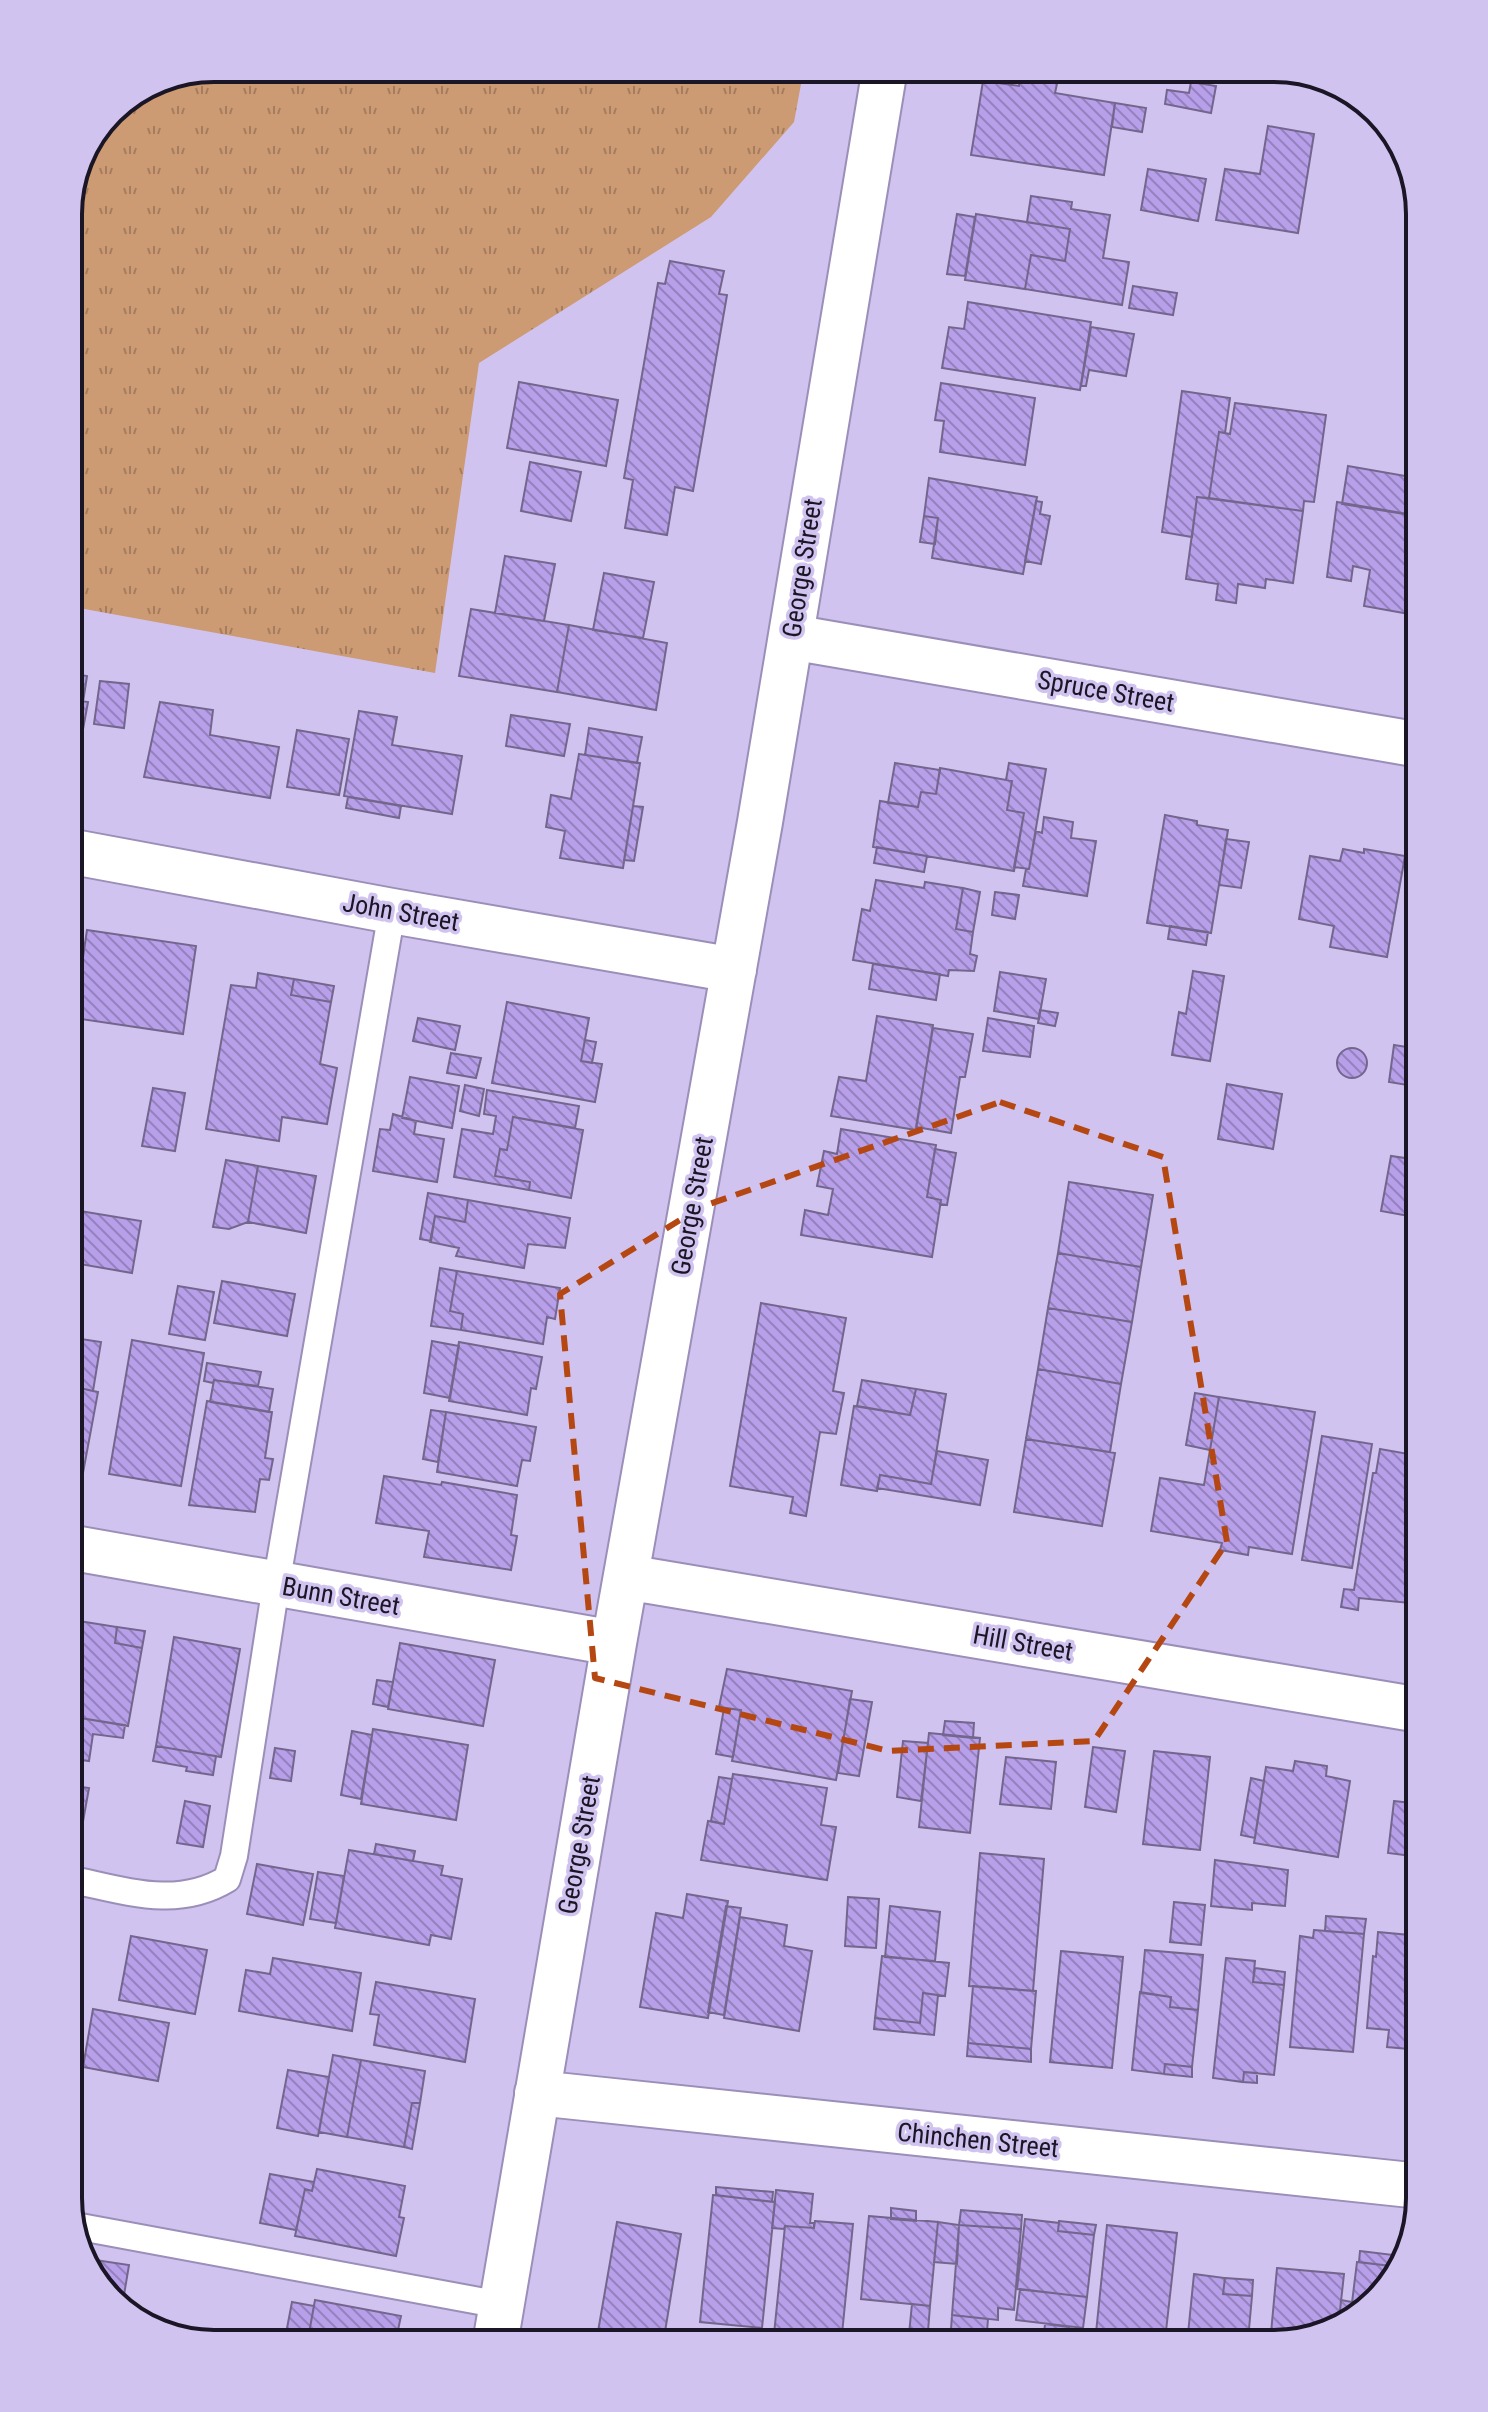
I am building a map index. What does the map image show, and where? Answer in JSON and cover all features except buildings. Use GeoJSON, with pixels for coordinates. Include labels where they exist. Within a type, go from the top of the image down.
{"type":"FeatureCollection","features":[{"type":"Feature","properties":{"kind":"street","name":"George Street"},"geometry":{"type":"LineString","coordinates":[[498,2324],[614,1643],[734,970],[883,82]]}},
{"type":"Feature","properties":{"kind":"street","name":"Spruce Street"},"geometry":{"type":"LineString","coordinates":[[791,637],[1406,743]]}},
{"type":"Feature","properties":{"kind":"street","name":"John Street"},"geometry":{"type":"LineString","coordinates":[[82,854],[734,970]]}},
{"type":"Feature","properties":{"kind":"street","name":"Bunn Street"},"geometry":{"type":"LineString","coordinates":[[82,1550],[614,1643]]}},
{"type":"Feature","properties":{"kind":"street","name":"Hill Street"},"geometry":{"type":"LineString","coordinates":[[626,1577],[1406,1708]]}},
{"type":"Feature","properties":{"kind":"street","name":"Chinchen Street"},"geometry":{"type":"LineString","coordinates":[[537,2093],[1406,2185]]}},
{"type":"Feature","properties":{"kind":"lane"},"geometry":{"type":"LineString","coordinates":[[82,1882],[166,1898],[207,1891],[227,1879],[234,1856],[276,1585],[392,911]]}},
{"type":"Feature","properties":{"kind":"lane"},"geometry":{"type":"LineString","coordinates":[[86,2229],[498,2324]]}},
{"type":"Feature","properties":{"kind":"highlighted area"},"geometry":{"type":"Polygon","coordinates":[[[1000,1102],[1163,1157],[1227,1542],[1094,1741],[889,1751],[595,1678],[560,1294],[701,1207],[1000,1102]]]}},
{"type":"Feature","properties":{"kind":"green space"},"geometry":{"type":"Polygon","coordinates":[[[214,82],[801,82],[794,122],[711,217],[479,363],[435,673],[82,609],[82,206],[92,164],[104,141],[141,104],[164,92],[214,82]]]}}]}
